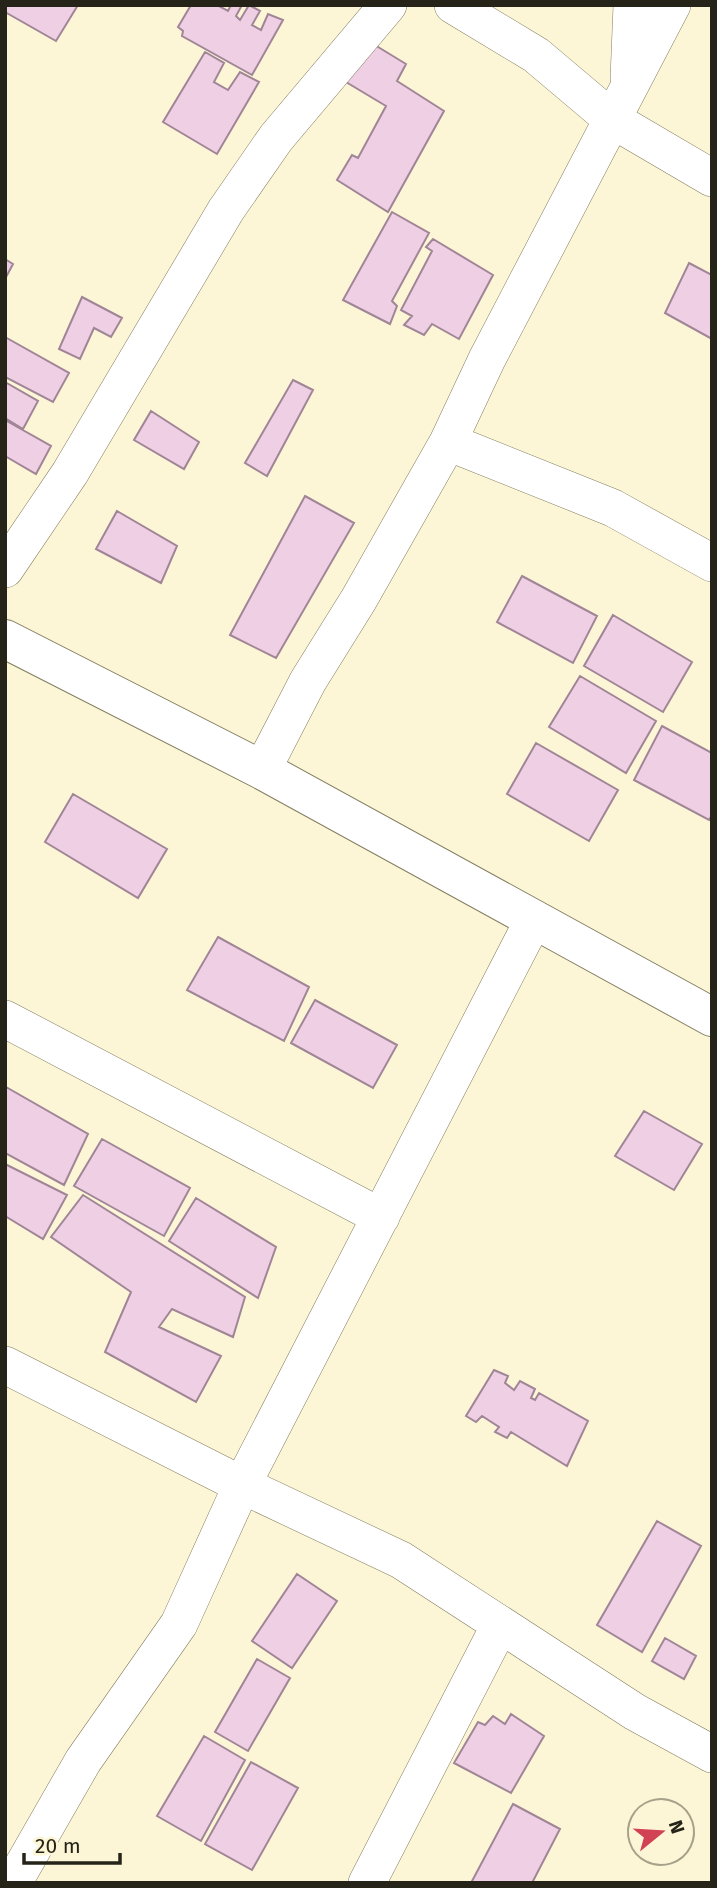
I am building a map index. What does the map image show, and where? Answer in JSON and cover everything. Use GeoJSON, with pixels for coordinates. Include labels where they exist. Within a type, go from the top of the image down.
{"type":"FeatureCollection","features":[{"type":"Feature","properties":{"kind":"street"},"geometry":{"type":"LineString","coordinates":[[5,569],[69,473],[226,210],[276,138],[388,5]]}},
{"type":"Feature","properties":{"kind":"street"},"geometry":{"type":"LineString","coordinates":[[453,5],[621,104],[712,178]]}},
{"type":"Feature","properties":{"kind":"street"},"geometry":{"type":"LineString","coordinates":[[621,104],[632,5]]}},
{"type":"Feature","properties":{"kind":"street"},"geometry":{"type":"LineString","coordinates":[[262,770],[309,681],[448,442],[487,359],[672,5]]}},
{"type":"Feature","properties":{"kind":"street"},"geometry":{"type":"LineString","coordinates":[[448,442],[613,508],[712,563]]}},
{"type":"Feature","properties":{"kind":"street"},"geometry":{"type":"LineString","coordinates":[[5,639],[262,770],[712,1017]]}},
{"type":"Feature","properties":{"kind":"street"},"geometry":{"type":"LineString","coordinates":[[13,1883],[83,1761],[179,1624],[242,1485],[534,919]]}},
{"type":"Feature","properties":{"kind":"street"},"geometry":{"type":"LineString","coordinates":[[5,1019],[381,1217]]}},
{"type":"Feature","properties":{"kind":"street"},"geometry":{"type":"LineString","coordinates":[[5,1366],[242,1485],[401,1560],[462,1597],[500,1625],[635,1712],[712,1754]]}},
{"type":"Feature","properties":{"kind":"street"},"geometry":{"type":"LineString","coordinates":[[367,1883],[500,1625]]}},
{"type":"Feature","properties":{"kind":"building"},"geometry":{"type":"Polygon","coordinates":[[[5,5],[78,5],[56,41],[5,12],[5,5]]]}},
{"type":"Feature","properties":{"kind":"building"},"geometry":{"type":"Polygon","coordinates":[[[191,5],[217,5],[228,11],[231,5],[242,5],[236,16],[240,20],[249,5],[260,11],[252,25],[261,30],[268,14],[283,20],[252,75],[182,36],[183,31],[178,27],[191,5]]]}},
{"type":"Feature","properties":{"kind":"building"},"geometry":{"type":"Polygon","coordinates":[[[365,39],[406,64],[397,81],[444,111],[388,212],[337,180],[352,155],[358,158],[386,106],[336,76],[365,39]]]}},
{"type":"Feature","properties":{"kind":"building"},"geometry":{"type":"Polygon","coordinates":[[[205,52],[224,63],[214,82],[228,90],[240,72],[259,82],[217,154],[163,122],[205,52]]]}},
{"type":"Feature","properties":{"kind":"building"},"geometry":{"type":"Polygon","coordinates":[[[392,212],[429,233],[392,301],[397,306],[390,324],[343,300],[392,212]]]}},
{"type":"Feature","properties":{"kind":"building"},"geometry":{"type":"Polygon","coordinates":[[[433,239],[493,275],[459,339],[432,324],[424,335],[404,325],[412,316],[401,310],[432,251],[426,247],[433,239]]]}},
{"type":"Feature","properties":{"kind":"building"},"geometry":{"type":"Polygon","coordinates":[[[5,259],[13,264],[5,279],[5,259]]]}},
{"type":"Feature","properties":{"kind":"building"},"geometry":{"type":"Polygon","coordinates":[[[689,263],[712,275],[712,339],[665,313],[689,263]]]}},
{"type":"Feature","properties":{"kind":"building"},"geometry":{"type":"Polygon","coordinates":[[[82,297],[122,318],[111,337],[94,328],[80,359],[59,349],[82,297]]]}},
{"type":"Feature","properties":{"kind":"building"},"geometry":{"type":"Polygon","coordinates":[[[5,337],[69,373],[53,402],[5,377],[5,337]]]}},
{"type":"Feature","properties":{"kind":"building"},"geometry":{"type":"Polygon","coordinates":[[[293,380],[313,390],[267,476],[245,463],[293,380]]]}},
{"type":"Feature","properties":{"kind":"building"},"geometry":{"type":"Polygon","coordinates":[[[5,382],[38,401],[23,429],[5,418],[5,382]]]}},
{"type":"Feature","properties":{"kind":"building"},"geometry":{"type":"Polygon","coordinates":[[[151,411],[199,442],[184,469],[134,440],[151,411]]]}},
{"type":"Feature","properties":{"kind":"building"},"geometry":{"type":"Polygon","coordinates":[[[5,420],[51,446],[36,474],[5,456],[5,420]]]}},
{"type":"Feature","properties":{"kind":"building"},"geometry":{"type":"Polygon","coordinates":[[[305,496],[354,523],[276,658],[230,635],[305,496]]]}},
{"type":"Feature","properties":{"kind":"building"},"geometry":{"type":"Polygon","coordinates":[[[117,511],[177,546],[161,583],[96,549],[117,511]]]}},
{"type":"Feature","properties":{"kind":"building"},"geometry":{"type":"Polygon","coordinates":[[[522,576],[597,616],[573,663],[497,622],[522,576]]]}},
{"type":"Feature","properties":{"kind":"building"},"geometry":{"type":"Polygon","coordinates":[[[613,615],[692,662],[663,712],[584,666],[613,615]]]}},
{"type":"Feature","properties":{"kind":"building"},"geometry":{"type":"Polygon","coordinates":[[[580,676],[656,721],[626,773],[549,727],[580,676]]]}},
{"type":"Feature","properties":{"kind":"building"},"geometry":{"type":"Polygon","coordinates":[[[662,726],[712,753],[712,815],[709,820],[634,780],[662,726]]]}},
{"type":"Feature","properties":{"kind":"building"},"geometry":{"type":"Polygon","coordinates":[[[536,743],[618,790],[589,841],[507,794],[536,743]]]}},
{"type":"Feature","properties":{"kind":"building"},"geometry":{"type":"Polygon","coordinates":[[[73,794],[167,849],[138,898],[45,842],[73,794]]]}},
{"type":"Feature","properties":{"kind":"building"},"geometry":{"type":"Polygon","coordinates":[[[218,937],[309,987],[284,1041],[187,990],[218,937]]]}},
{"type":"Feature","properties":{"kind":"building"},"geometry":{"type":"Polygon","coordinates":[[[315,1000],[397,1045],[373,1088],[291,1043],[315,1000]]]}},
{"type":"Feature","properties":{"kind":"building"},"geometry":{"type":"Polygon","coordinates":[[[6,1087],[88,1134],[64,1185],[5,1153],[6,1087]]]}},
{"type":"Feature","properties":{"kind":"building"},"geometry":{"type":"Polygon","coordinates":[[[644,1111],[702,1144],[674,1190],[615,1156],[644,1111]]]}},
{"type":"Feature","properties":{"kind":"building"},"geometry":{"type":"Polygon","coordinates":[[[102,1139],[190,1188],[164,1236],[74,1186],[102,1139]]]}},
{"type":"Feature","properties":{"kind":"building"},"geometry":{"type":"Polygon","coordinates":[[[5,1164],[67,1195],[43,1239],[5,1216],[5,1164]]]}},
{"type":"Feature","properties":{"kind":"building"},"geometry":{"type":"Polygon","coordinates":[[[83,1195],[245,1297],[233,1337],[172,1309],[159,1327],[221,1356],[196,1402],[105,1352],[131,1292],[51,1237],[83,1195]]]}},
{"type":"Feature","properties":{"kind":"building"},"geometry":{"type":"Polygon","coordinates":[[[196,1198],[276,1247],[258,1298],[169,1241],[196,1198]]]}},
{"type":"Feature","properties":{"kind":"building"},"geometry":{"type":"Polygon","coordinates":[[[494,1370],[508,1376],[505,1383],[514,1390],[520,1381],[535,1389],[531,1398],[535,1400],[539,1393],[588,1421],[567,1466],[511,1432],[507,1438],[495,1432],[499,1427],[482,1416],[476,1422],[466,1416],[494,1370]]]}},
{"type":"Feature","properties":{"kind":"building"},"geometry":{"type":"Polygon","coordinates":[[[657,1521],[701,1546],[642,1652],[597,1625],[657,1521]]]}},
{"type":"Feature","properties":{"kind":"building"},"geometry":{"type":"Polygon","coordinates":[[[297,1574],[337,1601],[292,1668],[252,1641],[297,1574]]]}},
{"type":"Feature","properties":{"kind":"building"},"geometry":{"type":"Polygon","coordinates":[[[665,1638],[696,1656],[684,1679],[652,1661],[665,1638]]]}},
{"type":"Feature","properties":{"kind":"building"},"geometry":{"type":"Polygon","coordinates":[[[257,1659],[290,1678],[248,1751],[215,1732],[257,1659]]]}},
{"type":"Feature","properties":{"kind":"building"},"geometry":{"type":"Polygon","coordinates":[[[511,1714],[544,1736],[511,1793],[454,1763],[478,1722],[485,1725],[493,1716],[505,1724],[511,1714]]]}},
{"type":"Feature","properties":{"kind":"building"},"geometry":{"type":"Polygon","coordinates":[[[204,1736],[245,1760],[201,1841],[157,1816],[204,1736]]]}},
{"type":"Feature","properties":{"kind":"building"},"geometry":{"type":"Polygon","coordinates":[[[251,1762],[298,1788],[252,1870],[205,1844],[251,1762]]]}},
{"type":"Feature","properties":{"kind":"building"},"geometry":{"type":"Polygon","coordinates":[[[513,1804],[560,1829],[532,1883],[471,1883],[513,1804]]]}}]}
